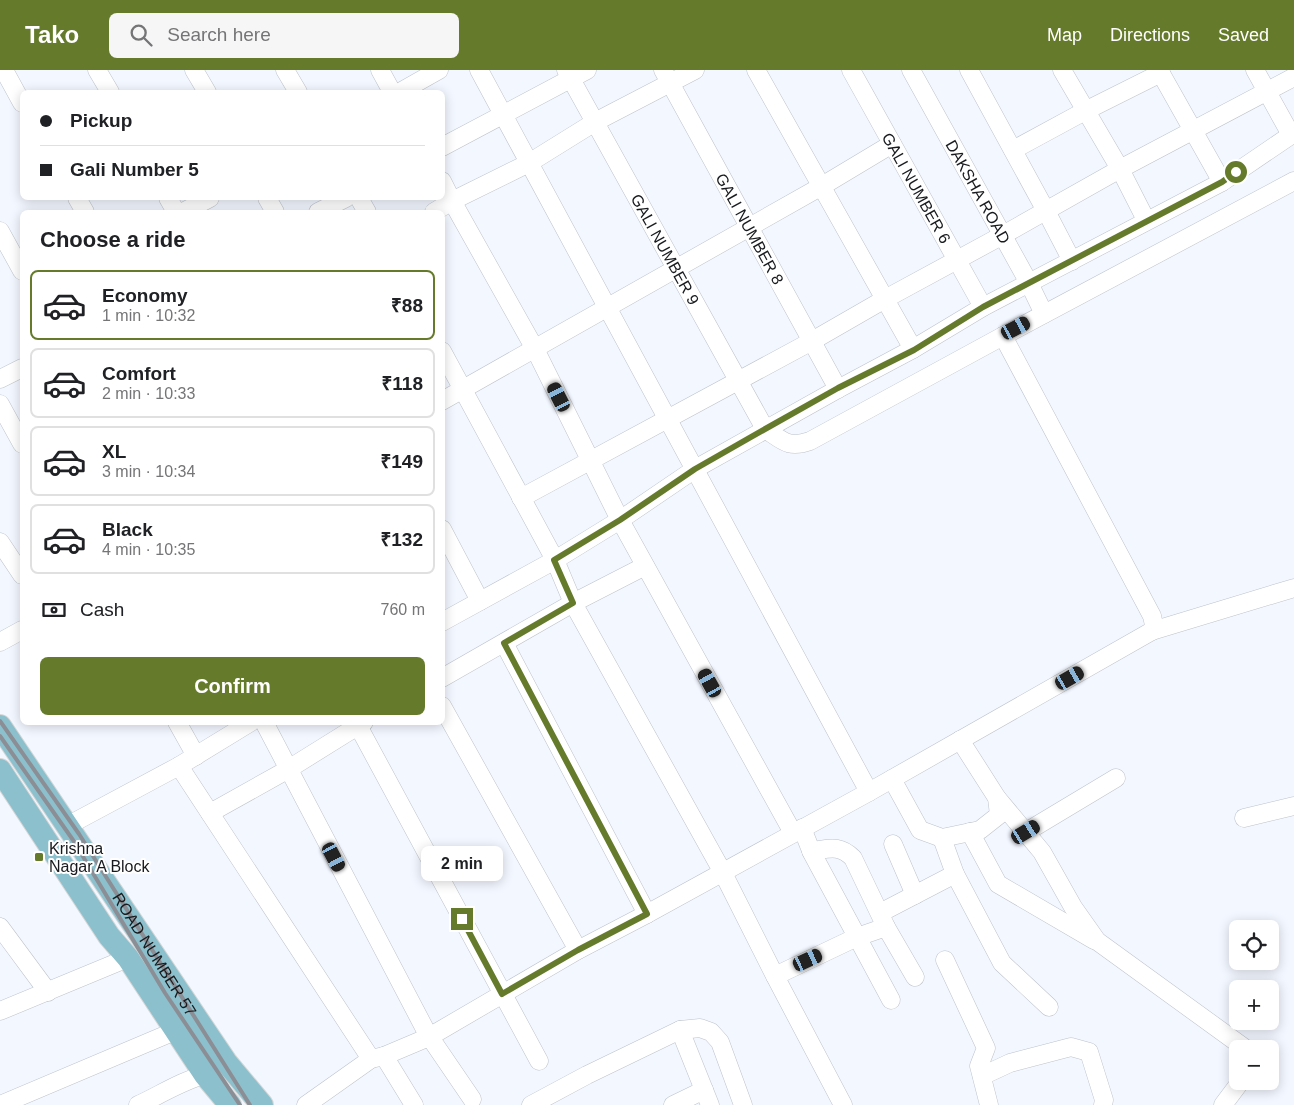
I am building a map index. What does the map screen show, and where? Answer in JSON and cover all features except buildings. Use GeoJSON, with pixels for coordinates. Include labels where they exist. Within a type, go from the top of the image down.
{"type":"FeatureCollection","features":[{"type":"Feature","properties":{"kind":"main road","name":"ROAD NUMBER 57"},"geometry":{"type":"LineString","coordinates":[[0,726],[226,1062],[262,1105]]}},
{"type":"Feature","properties":{"kind":"main road","name":"ROAD NUMBER 57"},"geometry":{"type":"LineString","coordinates":[[0,770],[109,936],[128,958],[205,1075],[230,1105]]}},
{"type":"Feature","properties":{"kind":"street"},"geometry":{"type":"LineString","coordinates":[[4,70],[20,99]]}},
{"type":"Feature","properties":{"kind":"street"},"geometry":{"type":"LineString","coordinates":[[98,70],[109,90]]}},
{"type":"Feature","properties":{"kind":"street"},"geometry":{"type":"LineString","coordinates":[[194,70],[206,90]]}},
{"type":"Feature","properties":{"kind":"street"},"geometry":{"type":"LineString","coordinates":[[285,70],[297,90]]}},
{"type":"Feature","properties":{"kind":"street"},"geometry":{"type":"LineString","coordinates":[[380,70],[391,90]]}},
{"type":"Feature","properties":{"kind":"street"},"geometry":{"type":"LineString","coordinates":[[404,90],[439,70]]}},
{"type":"Feature","properties":{"kind":"street"},"geometry":{"type":"LineString","coordinates":[[479,70],[869,792]]}},
{"type":"Feature","properties":{"kind":"street"},"geometry":{"type":"LineString","coordinates":[[445,145],[504,115],[568,74],[587,70]]}},
{"type":"Feature","properties":{"kind":"street"},"geometry":{"type":"LineString","coordinates":[[437,210],[529,163],[666,76],[695,70]]}},
{"type":"Feature","properties":{"kind":"street"},"geometry":{"type":"LineString","coordinates":[[756,70],[914,350]]}},
{"type":"Feature","properties":{"kind":"street","name":"GALI NUMBER 6"},"geometry":{"type":"LineString","coordinates":[[851,70],[983,307]]}},
{"type":"Feature","properties":{"kind":"street","name":"DAKSHA ROAD"},"geometry":{"type":"LineString","coordinates":[[911,70],[1030,283],[1044,314]]}},
{"type":"Feature","properties":{"kind":"street"},"geometry":{"type":"LineString","coordinates":[[969,70],[1072,261]]}},
{"type":"Feature","properties":{"kind":"street"},"geometry":{"type":"LineString","coordinates":[[1062,70],[1120,169],[1146,220]]}},
{"type":"Feature","properties":{"kind":"street"},"geometry":{"type":"LineString","coordinates":[[445,620],[554,560],[620,520],[695,469],[765,429],[838,388],[914,350],[983,307],[1146,220],[1222,182],[1292,134],[1255,70]]}},
{"type":"Feature","properties":{"kind":"street"},"geometry":{"type":"LineString","coordinates":[[1013,150],[1160,71],[1222,182]]}},
{"type":"Feature","properties":{"kind":"street","name":"GALI NUMBER 9"},"geometry":{"type":"LineString","coordinates":[[568,74],[765,429]]}},
{"type":"Feature","properties":{"kind":"street","name":"GALI NUMBER 8"},"geometry":{"type":"LineString","coordinates":[[666,76],[838,388]]}},
{"type":"Feature","properties":{"kind":"street"},"geometry":{"type":"LineString","coordinates":[[521,498],[812,342],[885,299],[1120,169],[1294,77]]}},
{"type":"Feature","properties":{"kind":"street"},"geometry":{"type":"LineString","coordinates":[[445,399],[822,186],[892,144]]}},
{"type":"Feature","properties":{"kind":"street"},"geometry":{"type":"LineString","coordinates":[[765,429],[788,444],[798,445],[810,441],[1294,181]]}},
{"type":"Feature","properties":{"kind":"street"},"geometry":{"type":"LineString","coordinates":[[445,187],[535,349],[590,461],[645,566],[811,851],[891,1000]]}},
{"type":"Feature","properties":{"kind":"street"},"geometry":{"type":"LineString","coordinates":[[187,210],[206,200]]}},
{"type":"Feature","properties":{"kind":"street"},"geometry":{"type":"LineString","coordinates":[[322,210],[342,200]]}},
{"type":"Feature","properties":{"kind":"street"},"geometry":{"type":"LineString","coordinates":[[0,231],[20,267]]}},
{"type":"Feature","properties":{"kind":"street"},"geometry":{"type":"LineString","coordinates":[[1003,336],[1152,616],[1154,625],[1152,631]]}},
{"type":"Feature","properties":{"kind":"street"},"geometry":{"type":"LineString","coordinates":[[445,356],[554,560],[573,603],[722,871],[843,1105]]}},
{"type":"Feature","properties":{"kind":"street"},"geometry":{"type":"LineString","coordinates":[[0,379],[20,369]]}},
{"type":"Feature","properties":{"kind":"street"},"geometry":{"type":"LineString","coordinates":[[0,404],[20,440]]}},
{"type":"Feature","properties":{"kind":"street"},"geometry":{"type":"LineString","coordinates":[[445,536],[480,601]]}},
{"type":"Feature","properties":{"kind":"street"},"geometry":{"type":"LineString","coordinates":[[0,542],[20,572]]}},
{"type":"Feature","properties":{"kind":"street"},"geometry":{"type":"LineString","coordinates":[[445,676],[573,603],[645,566]]}},
{"type":"Feature","properties":{"kind":"street"},"geometry":{"type":"LineString","coordinates":[[306,1105],[373,1059],[429,1037],[578,950],[869,792],[1152,631],[1294,588]]}},
{"type":"Feature","properties":{"kind":"street"},"geometry":{"type":"LineString","coordinates":[[0,642],[20,631]]}},
{"type":"Feature","properties":{"kind":"street"},"geometry":{"type":"LineString","coordinates":[[504,643],[647,914]]}},
{"type":"Feature","properties":{"kind":"street"},"geometry":{"type":"LineString","coordinates":[[445,711],[578,950]]}},
{"type":"Feature","properties":{"kind":"street"},"geometry":{"type":"LineString","coordinates":[[180,725],[196,756]]}},
{"type":"Feature","properties":{"kind":"street"},"geometry":{"type":"LineString","coordinates":[[67,826],[196,756],[247,725]]}},
{"type":"Feature","properties":{"kind":"street"},"geometry":{"type":"LineString","coordinates":[[265,725],[287,770],[429,1037],[472,1099]]}},
{"type":"Feature","properties":{"kind":"street"},"geometry":{"type":"LineString","coordinates":[[210,813],[287,770],[357,725]]}},
{"type":"Feature","properties":{"kind":"street"},"geometry":{"type":"LineString","coordinates":[[360,725],[539,1061]]}},
{"type":"Feature","properties":{"kind":"street"},"geometry":{"type":"LineString","coordinates":[[960,740],[997,798],[1042,852],[1073,907],[1096,941],[1234,1040]]}},
{"type":"Feature","properties":{"kind":"street"},"geometry":{"type":"LineString","coordinates":[[171,770],[210,813],[373,1059],[414,1105]]}},
{"type":"Feature","properties":{"kind":"street"},"geometry":{"type":"LineString","coordinates":[[1026,832],[1116,778]]}},
{"type":"Feature","properties":{"kind":"street"},"geometry":{"type":"LineString","coordinates":[[892,779],[920,830],[942,838],[980,830],[999,815],[997,798]]}},
{"type":"Feature","properties":{"kind":"street"},"geometry":{"type":"LineString","coordinates":[[1244,818],[1294,806]]}},
{"type":"Feature","properties":{"kind":"street"},"geometry":{"type":"LineString","coordinates":[[970,832],[998,884],[1101,944]]}},
{"type":"Feature","properties":{"kind":"street"},"geometry":{"type":"LineString","coordinates":[[942,838],[955,874],[1002,964],[1049,1007]]}},
{"type":"Feature","properties":{"kind":"street"},"geometry":{"type":"LineString","coordinates":[[893,844],[915,895]]}},
{"type":"Feature","properties":{"kind":"street"},"geometry":{"type":"LineString","coordinates":[[811,851],[838,848],[846,850],[853,858],[883,920],[915,978]]}},
{"type":"Feature","properties":{"kind":"street"},"geometry":{"type":"LineString","coordinates":[[775,976],[857,937],[915,895],[955,874]]}},
{"type":"Feature","properties":{"kind":"street"},"geometry":{"type":"LineString","coordinates":[[0,927],[48,992]]}},
{"type":"Feature","properties":{"kind":"street"},"geometry":{"type":"LineString","coordinates":[[0,1011],[128,958]]}},
{"type":"Feature","properties":{"kind":"street"},"geometry":{"type":"LineString","coordinates":[[945,960],[986,1048],[979,1066],[989,1105]]}},
{"type":"Feature","properties":{"kind":"street"},"geometry":{"type":"LineString","coordinates":[[531,1105],[586,1075],[680,1030],[700,1028],[711,1032],[720,1042],[743,1105]]}},
{"type":"Feature","properties":{"kind":"street"},"geometry":{"type":"LineString","coordinates":[[673,1105],[707,1098],[680,1030]]}},
{"type":"Feature","properties":{"kind":"street"},"geometry":{"type":"LineString","coordinates":[[0,1105],[175,1031]]}},
{"type":"Feature","properties":{"kind":"street"},"geometry":{"type":"LineString","coordinates":[[982,1076],[1010,1063],[1071,1047],[1089,1052],[1104,1100],[1103,1105]]}},
{"type":"Feature","properties":{"kind":"street"},"geometry":{"type":"LineString","coordinates":[[138,1105],[191,1078],[205,1075]]}},
{"type":"Feature","properties":{"kind":"street"},"geometry":{"type":"LineString","coordinates":[[1223,1105],[1234,1090]]}},
{"type":"Feature","properties":{"kind":"railway"},"geometry":{"type":"LineString","coordinates":[[0,721],[79,834],[250,1105]]}},
{"type":"Feature","properties":{"kind":"railway"},"geometry":{"type":"LineString","coordinates":[[0,736],[73,840],[165,993],[240,1105]]}},
{"type":"Feature","properties":{"kind":"place","name":"Krishna Nagar A Block"},"geometry":{"type":"Point","coordinates":[39,857]}},
{"type":"Feature","properties":{"kind":"route"},"geometry":{"type":"LineString","coordinates":[[462,919],[502,994],[578,950],[647,914],[504,643],[573,603],[554,560],[620,520],[695,469],[751,437],[838,388],[914,350],[983,307],[1146,220],[1222,182],[1236,172]]}}]}
